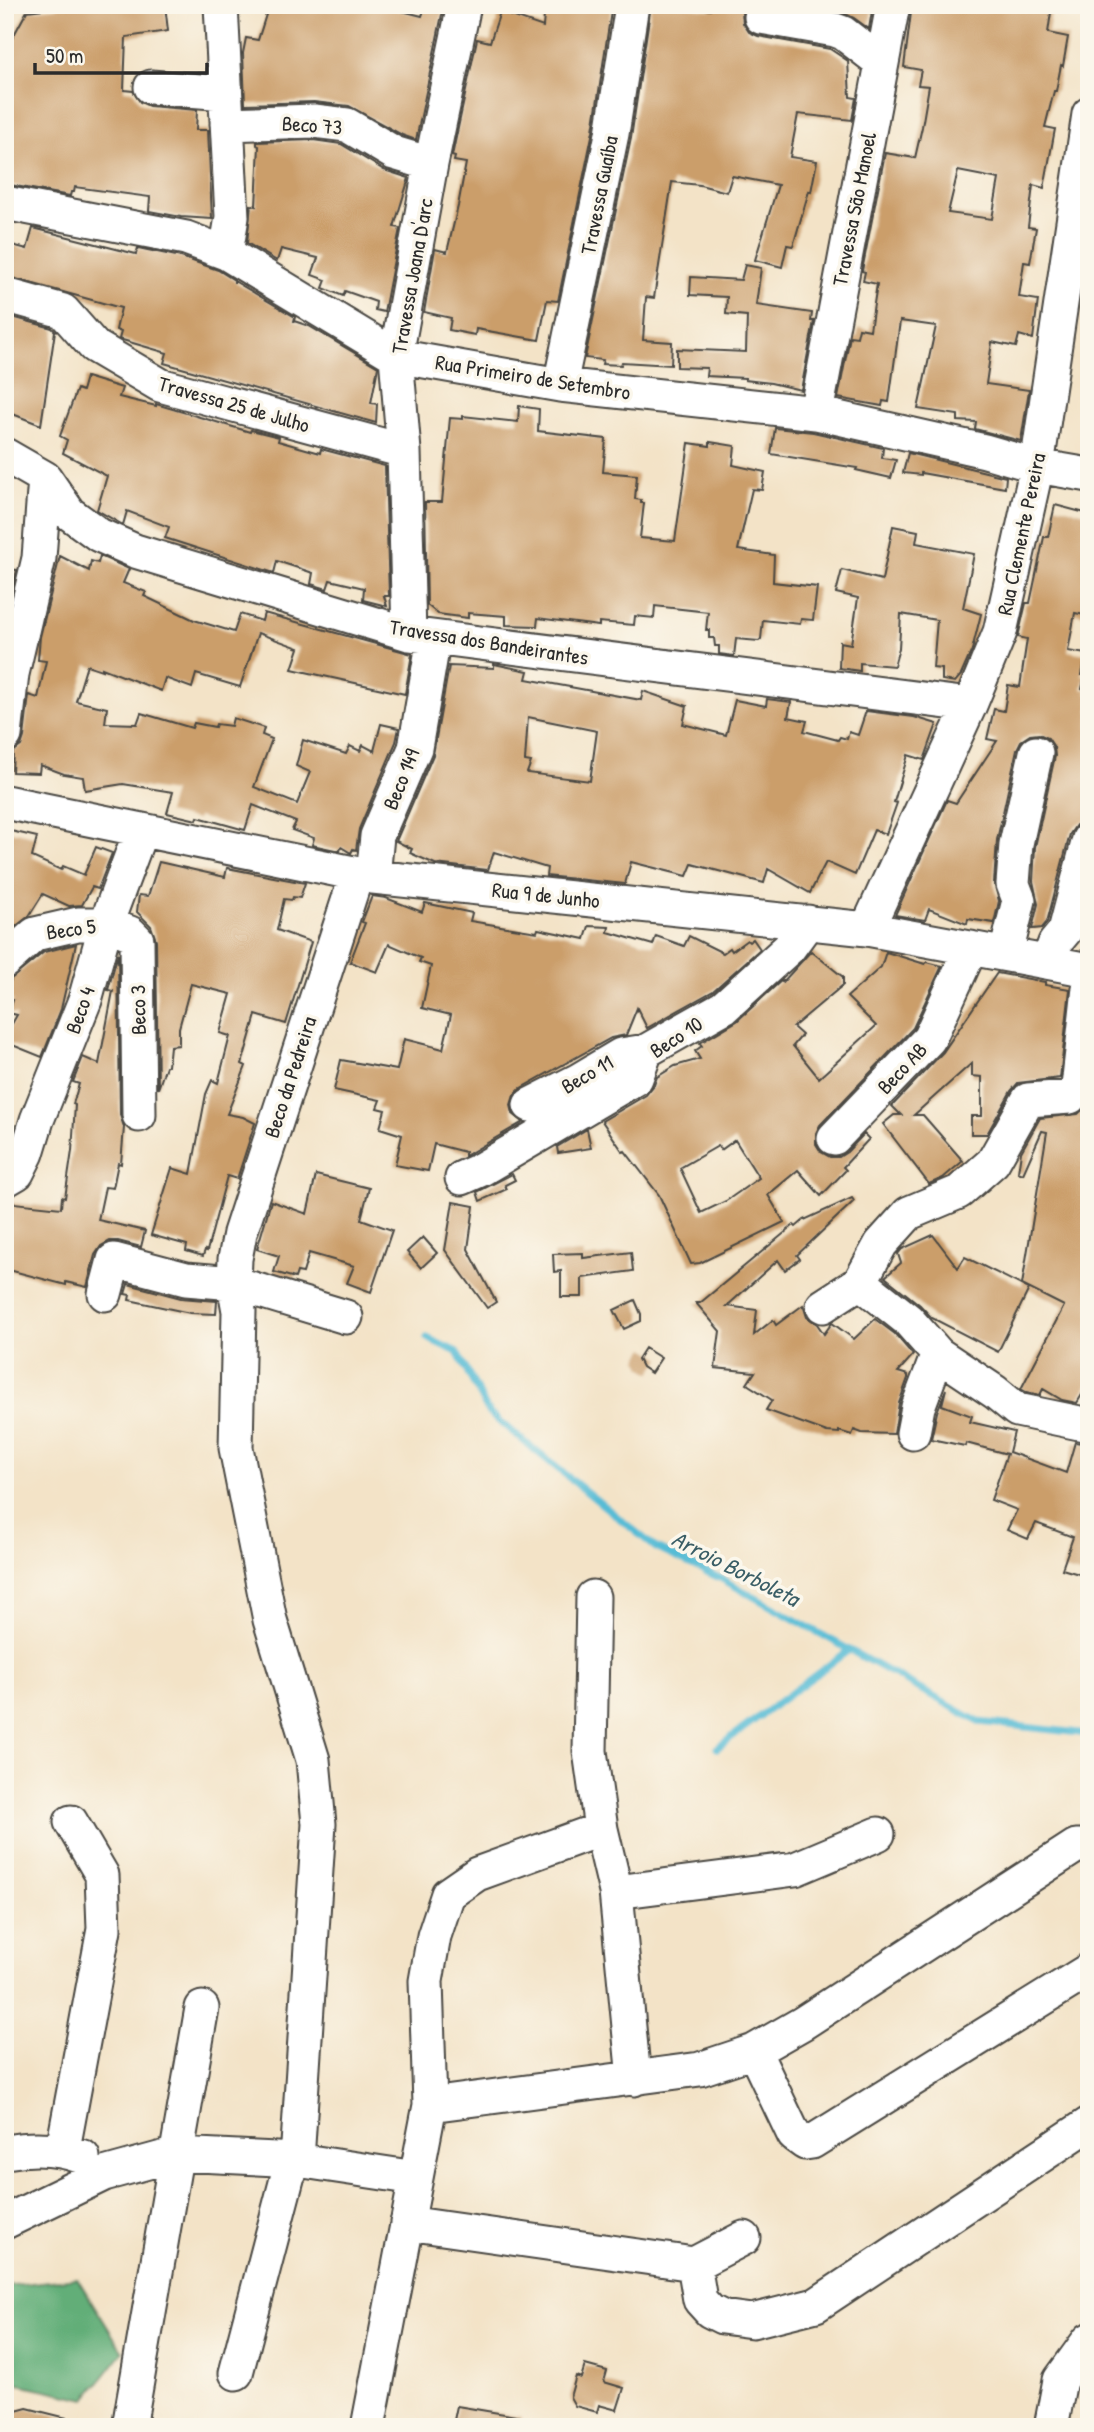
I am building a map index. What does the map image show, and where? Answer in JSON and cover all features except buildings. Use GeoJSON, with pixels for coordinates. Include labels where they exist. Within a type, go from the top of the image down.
{"type":"FeatureCollection","features":[{"type":"Feature","properties":{"kind":"street"},"geometry":{"type":"LineString","coordinates":[[221,5],[232,217],[226,253]]}},
{"type":"Feature","properties":{"kind":"street","name":"Travessa Joana D'arc"},"geometry":{"type":"LineString","coordinates":[[421,636],[396,356],[431,164],[464,5]]}},
{"type":"Feature","properties":{"kind":"street","name":"Travessa Guaíba"},"geometry":{"type":"LineString","coordinates":[[560,384],[612,134],[632,5]]}},
{"type":"Feature","properties":{"kind":"street","name":"Travessa São Manoel"},"geometry":{"type":"LineString","coordinates":[[816,413],[893,5]]}},
{"type":"Feature","properties":{"kind":"street"},"geometry":{"type":"LineString","coordinates":[[761,17],[843,33],[882,63]]}},
{"type":"Feature","properties":{"kind":"street","name":"Beco 73"},"geometry":{"type":"LineString","coordinates":[[151,87],[226,108],[347,125],[394,153],[431,164]]}},
{"type":"Feature","properties":{"kind":"street","name":"Rua Clemente Pereira"},"geometry":{"type":"LineString","coordinates":[[867,929],[970,705],[1000,632],[1037,466],[1089,114]]}},
{"type":"Feature","properties":{"kind":"street","name":"Rua Primeiro de Setembro"},"geometry":{"type":"LineString","coordinates":[[5,203],[186,238],[226,253],[396,356],[560,384],[816,413],[985,451],[1037,466],[1089,475]]}},
{"type":"Feature","properties":{"kind":"street","name":"Travessa 25 de Julho"},"geometry":{"type":"LineString","coordinates":[[5,295],[63,311],[94,346],[160,385],[404,451]]}},
{"type":"Feature","properties":{"kind":"street"},"geometry":{"type":"LineString","coordinates":[[5,455],[45,478],[39,558],[12,674],[5,735]]}},
{"type":"Feature","properties":{"kind":"street","name":"Travessa dos Bandeirantes"},"geometry":{"type":"LineString","coordinates":[[45,478],[69,513],[99,535],[135,551],[421,636],[970,705]]}},
{"type":"Feature","properties":{"kind":"street","name":"Beco 149"},"geometry":{"type":"LineString","coordinates":[[365,875],[377,836],[415,748],[421,636]]}},
{"type":"Feature","properties":{"kind":"street"},"geometry":{"type":"LineString","coordinates":[[1006,954],[1019,900],[1013,884],[1016,844],[1036,753]]}},
{"type":"Feature","properties":{"kind":"street","name":"Rua 9 de Junho"},"geometry":{"type":"LineString","coordinates":[[5,802],[365,875],[867,929],[1089,970]]}},
{"type":"Feature","properties":{"kind":"street","name":"Beco 4"},"geometry":{"type":"LineString","coordinates":[[5,1180],[18,1173],[27,1153],[37,1120],[85,1000],[106,924],[141,830]]}},
{"type":"Feature","properties":{"kind":"street"},"geometry":{"type":"LineString","coordinates":[[1048,962],[1055,943],[1065,931],[1089,839]]}},
{"type":"Feature","properties":{"kind":"street","name":"Beco da Pedreira"},"geometry":{"type":"LineString","coordinates":[[236,2373],[288,2175],[297,2160],[319,1824],[313,1760],[270,1620],[236,1448],[239,1311],[234,1283],[240,1233],[365,875]]}},
{"type":"Feature","properties":{"kind":"street","name":"Beco 10"},"geometry":{"type":"LineString","coordinates":[[462,1178],[636,1078],[646,1051],[724,1007],[789,948],[808,922]]}},
{"type":"Feature","properties":{"kind":"street","name":"Beco 5"},"geometry":{"type":"LineString","coordinates":[[5,961],[34,934],[78,924],[106,924]]}},
{"type":"Feature","properties":{"kind":"street","name":"Beco 3"},"geometry":{"type":"LineString","coordinates":[[106,924],[130,933],[137,940],[139,1115]]}},
{"type":"Feature","properties":{"kind":"street","name":"Beco AB"},"geometry":{"type":"LineString","coordinates":[[834,1138],[929,1039],[971,948]]}},
{"type":"Feature","properties":{"kind":"street"},"geometry":{"type":"LineString","coordinates":[[823,1306],[860,1282],[881,1244],[909,1213],[959,1192],[993,1162],[1028,1100],[1070,1097],[1078,1087],[1089,988]]}},
{"type":"Feature","properties":{"kind":"street","name":"Beco 11"},"geometry":{"type":"LineString","coordinates":[[530,1105],[621,1055],[646,1051]]}},
{"type":"Feature","properties":{"kind":"street"},"geometry":{"type":"LineString","coordinates":[[105,1294],[114,1260],[186,1279],[234,1283],[346,1317]]}},
{"type":"Feature","properties":{"kind":"street"},"geometry":{"type":"LineString","coordinates":[[860,1282],[908,1320],[938,1354],[1017,1410],[1089,1425]]}},
{"type":"Feature","properties":{"kind":"street"},"geometry":{"type":"LineString","coordinates":[[913,1433],[918,1407],[938,1354]]}},
{"type":"Feature","properties":{"kind":"street"},"geometry":{"type":"LineString","coordinates":[[593,1597],[590,1751],[601,1829],[616,1892],[634,2079]]}},
{"type":"Feature","properties":{"kind":"street"},"geometry":{"type":"LineString","coordinates":[[63,2149],[104,1929],[102,1875],[71,1822]]}},
{"type":"Feature","properties":{"kind":"street"},"geometry":{"type":"LineString","coordinates":[[368,2427],[430,2105],[426,1981],[434,1936],[448,1894],[477,1874],[601,1829]]}},
{"type":"Feature","properties":{"kind":"street"},"geometry":{"type":"LineString","coordinates":[[616,1892],[795,1869],[878,1834]]}},
{"type":"Feature","properties":{"kind":"street"},"geometry":{"type":"LineString","coordinates":[[430,2105],[700,2069],[754,2051],[803,2023],[1076,1846],[1089,1846]]}},
{"type":"Feature","properties":{"kind":"street"},"geometry":{"type":"LineString","coordinates":[[754,2051],[794,2135],[805,2143],[812,2142],[1089,1970]]}},
{"type":"Feature","properties":{"kind":"street"},"geometry":{"type":"LineString","coordinates":[[130,2427],[202,2008]]}},
{"type":"Feature","properties":{"kind":"street"},"geometry":{"type":"LineString","coordinates":[[694,2264],[700,2301],[710,2311],[722,2317],[752,2321],[816,2305],[1089,2124]]}},
{"type":"Feature","properties":{"kind":"street"},"geometry":{"type":"LineString","coordinates":[[5,2152],[25,2148],[63,2149],[83,2157],[104,2174]]}},
{"type":"Feature","properties":{"kind":"street"},"geometry":{"type":"LineString","coordinates":[[5,2222],[104,2174],[177,2154],[297,2160],[415,2178]]}},
{"type":"Feature","properties":{"kind":"street"},"geometry":{"type":"LineString","coordinates":[[407,2223],[694,2264],[744,2238]]}},
{"type":"Feature","properties":{"kind":"street"},"geometry":{"type":"LineString","coordinates":[[1051,2427],[1060,2380],[1089,2340]]}},
{"type":"Feature","properties":{"kind":"green space"},"geometry":{"type":"Polygon","coordinates":[[[77,2278],[123,2352],[86,2399],[5,2381],[5,2286],[77,2278]]]}},
{"type":"Feature","properties":{"kind":"waterway","name":"Arroio Borboleta"},"geometry":{"type":"LineString","coordinates":[[427,1338],[457,1352],[489,1413],[656,1548],[720,1578],[979,1722],[1089,1734]]}},
{"type":"Feature","properties":{"kind":"waterway"},"geometry":{"type":"LineString","coordinates":[[717,1748],[849,1650]]}}]}
